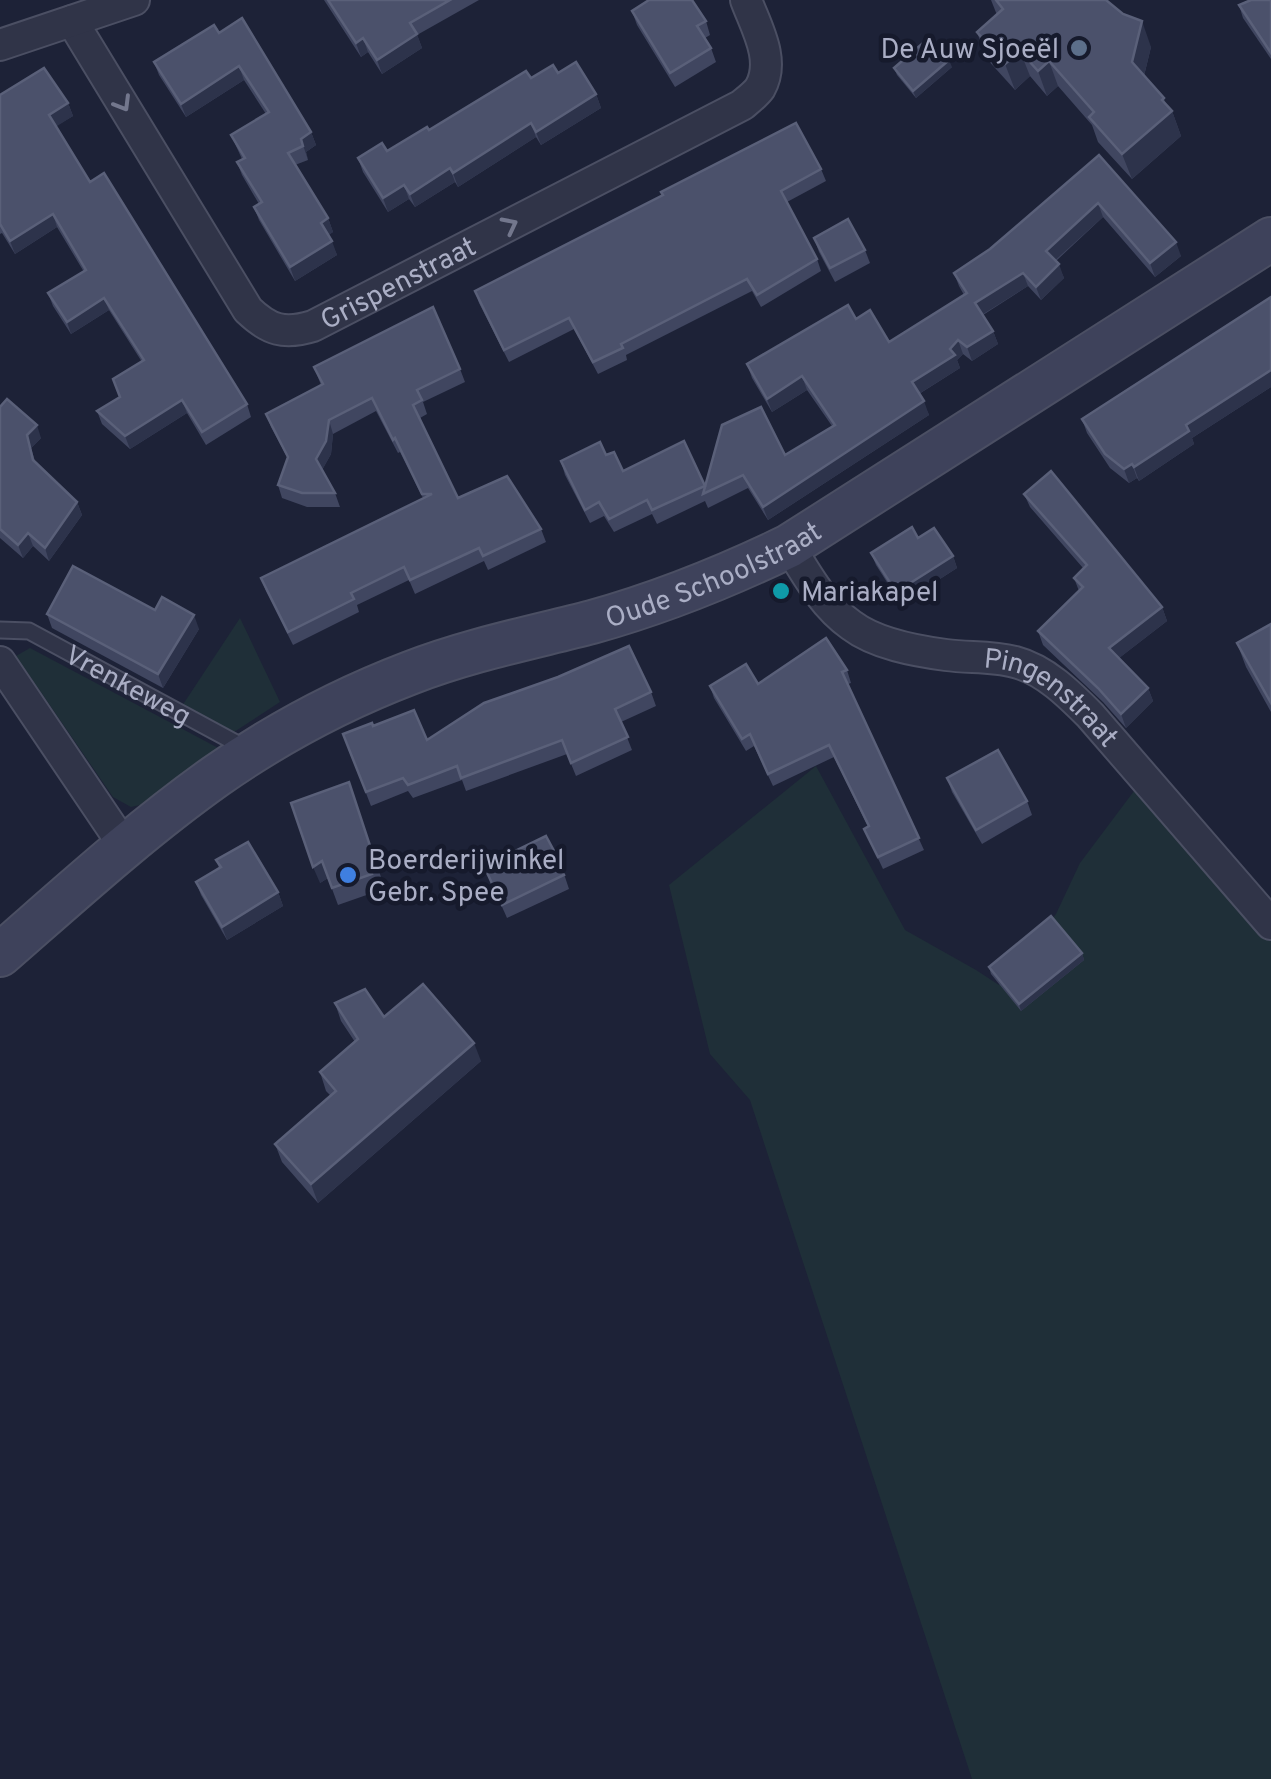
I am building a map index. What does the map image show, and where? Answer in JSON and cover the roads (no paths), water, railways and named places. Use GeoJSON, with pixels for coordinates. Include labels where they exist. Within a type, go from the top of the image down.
{"type":"FeatureCollection","features":[{"type":"Feature","properties":{"kind":"street"},"geometry":{"type":"LineString","coordinates":[[0,45],[134,0]]}},
{"type":"Feature","properties":{"kind":"street","name":"Grispenstraat"},"geometry":{"type":"LineString","coordinates":[[72,21],[248,310],[263,324],[296,332],[742,105],[759,90],[766,69],[765,50],[746,0]]}},
{"type":"Feature","properties":{"kind":"street","name":"Oude Schoolstraat"},"geometry":{"type":"LineString","coordinates":[[0,954],[126,847],[252,752],[407,674],[466,653],[667,599],[790,546],[1271,240]]}},
{"type":"Feature","properties":{"kind":"street","name":"Pingenstraat"},"geometry":{"type":"LineString","coordinates":[[790,546],[822,598],[860,632],[946,655],[1015,662],[1061,688],[1090,715],[1271,924]]}},
{"type":"Feature","properties":{"kind":"street"},"geometry":{"type":"LineString","coordinates":[[0,662],[126,847]]}},
{"type":"Feature","properties":{"kind":"lane","name":"Vrenkeweg"},"geometry":{"type":"LineString","coordinates":[[0,630],[29,631],[252,752]]}},
{"type":"Feature","properties":{"kind":"place","name":"De Auw Sjoeël"},"geometry":{"type":"Point","coordinates":[1079,48]}},
{"type":"Feature","properties":{"kind":"place","name":"Mariakapel"},"geometry":{"type":"Point","coordinates":[781,591]}},
{"type":"Feature","properties":{"kind":"place","name":"Boerderijwinkel Gebr. Spee"},"geometry":{"type":"Point","coordinates":[348,875]}}]}
